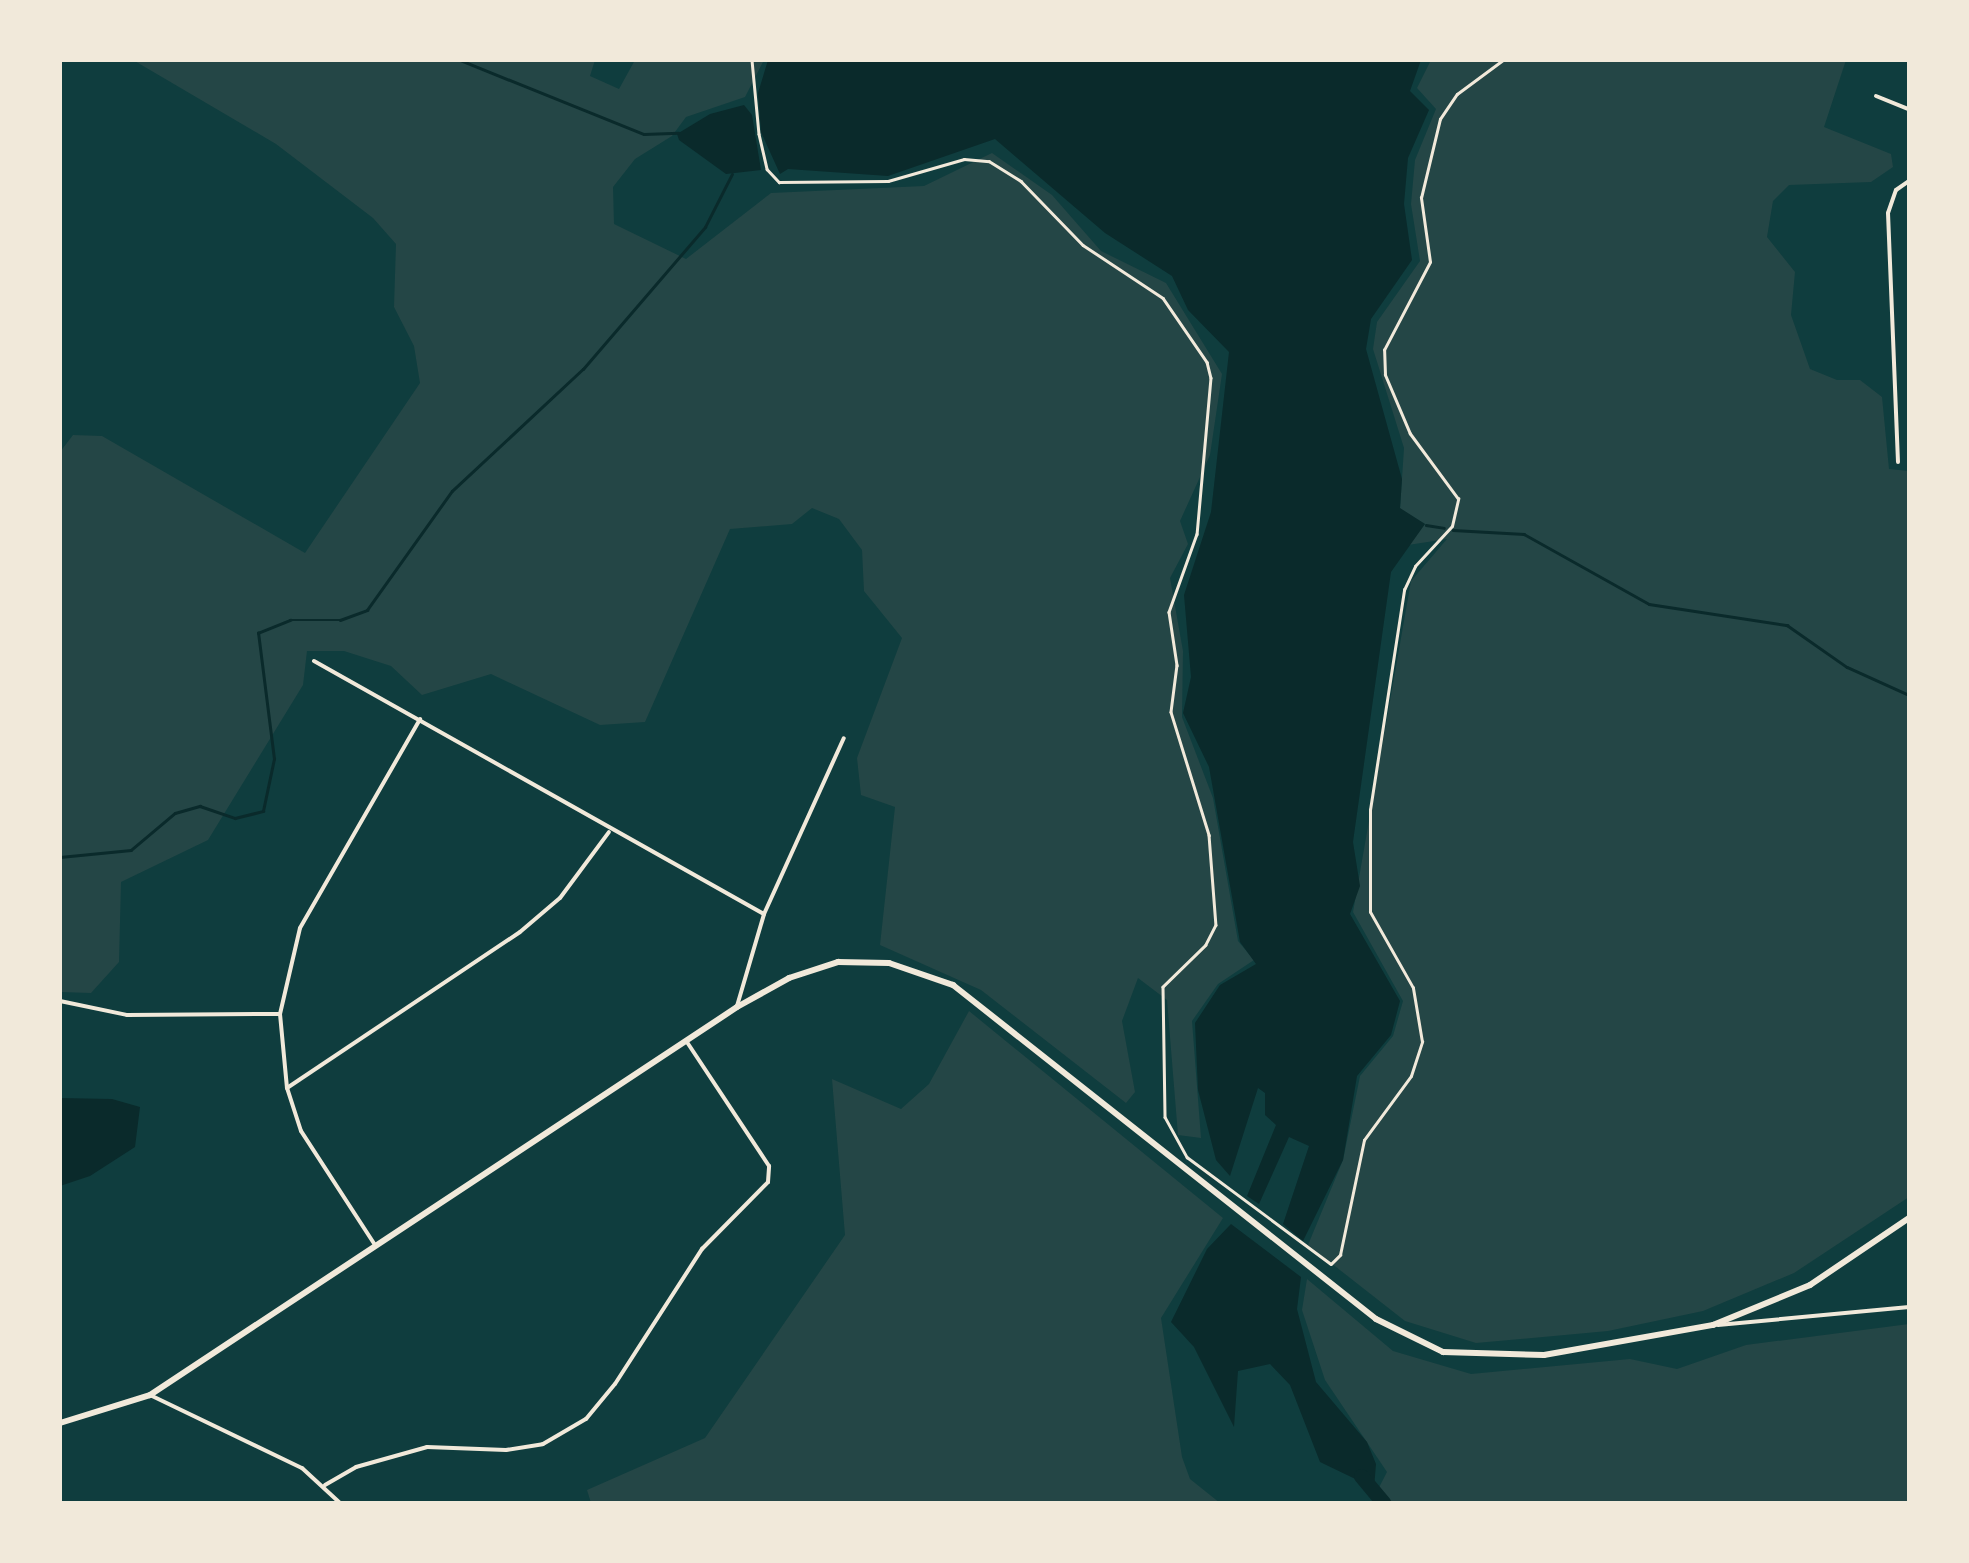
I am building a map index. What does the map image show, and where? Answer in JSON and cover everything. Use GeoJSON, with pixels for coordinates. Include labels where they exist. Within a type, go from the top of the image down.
{"type":"FeatureCollection","features":[{"type":"Feature","properties":{"kind":"main road"},"geometry":{"type":"LineString","coordinates":[[60,1423],[150,1395],[737,1008],[789,978],[838,962],[889,963],[938,978],[1376,1318],[1430,1348],[1472,1357],[1531,1356],[1713,1325],[1810,1285],[1909,1218]]}},
{"type":"Feature","properties":{"kind":"street"},"geometry":{"type":"LineString","coordinates":[[1876,96],[1909,109]]}},
{"type":"Feature","properties":{"kind":"street"},"geometry":{"type":"LineString","coordinates":[[1898,462],[1888,214],[1906,180]]}},
{"type":"Feature","properties":{"kind":"street"},"geometry":{"type":"LineString","coordinates":[[314,661],[610,831],[764,914]]}},
{"type":"Feature","properties":{"kind":"street"},"geometry":{"type":"LineString","coordinates":[[376,1247],[301,1131],[287,1088],[280,1014],[300,928],[420,719]]}},
{"type":"Feature","properties":{"kind":"street"},"geometry":{"type":"LineString","coordinates":[[737,1008],[764,914],[844,738]]}},
{"type":"Feature","properties":{"kind":"street"},"geometry":{"type":"LineString","coordinates":[[287,1088],[520,932],[560,898],[610,831]]}},
{"type":"Feature","properties":{"kind":"street"},"geometry":{"type":"LineString","coordinates":[[60,1001],[128,1015],[280,1014]]}},
{"type":"Feature","properties":{"kind":"street"},"geometry":{"type":"LineString","coordinates":[[325,1485],[356,1467],[427,1447],[506,1450],[542,1444],[586,1418],[702,1249],[768,1182],[768,1166],[686,1042]]}},
{"type":"Feature","properties":{"kind":"street"},"geometry":{"type":"LineString","coordinates":[[1713,1325],[1775,1325],[1909,1307]]}},
{"type":"Feature","properties":{"kind":"street"},"geometry":{"type":"LineString","coordinates":[[150,1395],[325,1485],[340,1503]]}},
{"type":"Feature","properties":{"kind":"path"},"geometry":{"type":"LineString","coordinates":[[752,60],[759,134],[767,169],[779,182],[888,181],[964,160],[989,161],[1021,181],[1084,245],[1163,298],[1200,346],[1211,378],[1210,399],[1197,534],[1171,599],[1176,665],[1171,712],[1208,835],[1217,899],[1213,936],[1163,987],[1165,1117],[1187,1157],[1331,1264],[1340,1255],[1364,1140],[1411,1076],[1422,1042],[1413,988],[1370,912],[1370,810],[1404,590],[1414,566],[1452,526],[1458,500],[1410,434],[1385,375],[1384,350],[1430,262],[1421,198],[1440,119],[1457,94],[1503,60]]}},
{"type":"Feature","properties":{"kind":"shaded area"},"geometry":{"type":"Polygon","coordinates":[[[133,60],[595,60],[590,76],[619,89],[635,60],[764,60],[745,97],[686,117],[672,136],[635,159],[613,187],[614,224],[686,259],[771,193],[924,186],[992,153],[1052,195],[1101,251],[1166,283],[1222,374],[1210,455],[1180,521],[1188,544],[1170,578],[1183,651],[1182,717],[1213,798],[1238,941],[1254,960],[1218,984],[1192,1021],[1201,1138],[1178,1135],[1167,1000],[1138,978],[1122,1021],[1135,1092],[1126,1103],[981,990],[880,945],[895,807],[861,795],[857,758],[902,638],[864,591],[862,550],[839,519],[812,508],[792,524],[730,529],[645,722],[600,725],[491,674],[422,695],[391,666],[344,651],[307,651],[303,685],[208,840],[121,882],[119,962],[91,993],[60,992],[60,452],[73,435],[102,436],[305,553],[420,383],[414,346],[394,307],[396,244],[373,218],[276,144],[133,60]]]}},
{"type":"Feature","properties":{"kind":"shaded area"},"geometry":{"type":"Polygon","coordinates":[[[768,60],[1421,60],[1410,91],[1429,110],[1408,158],[1404,204],[1412,260],[1371,319],[1366,349],[1402,479],[1400,508],[1425,524],[1391,572],[1353,842],[1360,886],[1350,914],[1400,1001],[1391,1035],[1357,1076],[1343,1160],[1303,1241],[1283,1224],[1309,1146],[1289,1137],[1259,1204],[1247,1196],[1276,1125],[1265,1115],[1265,1093],[1258,1088],[1230,1176],[1216,1160],[1198,1090],[1195,1023],[1220,985],[1256,964],[1240,942],[1209,767],[1183,713],[1191,677],[1184,595],[1211,512],[1229,352],[1188,310],[1172,276],[1105,233],[995,139],[888,176],[788,169],[780,174],[761,132],[758,93],[768,60]]]}},
{"type":"Feature","properties":{"kind":"shaded area"},"geometry":{"type":"Polygon","coordinates":[[[1431,60],[1846,60],[1824,127],[1891,154],[1893,167],[1871,182],[1789,185],[1773,201],[1767,237],[1795,272],[1791,315],[1810,369],[1837,380],[1860,380],[1882,397],[1889,469],[1909,471],[1909,1197],[1794,1273],[1703,1311],[1608,1331],[1476,1343],[1405,1321],[1308,1245],[1343,1160],[1360,1076],[1393,1036],[1403,1001],[1353,912],[1411,581],[1447,539],[1408,545],[1425,524],[1400,509],[1404,448],[1373,349],[1377,322],[1420,261],[1411,204],[1415,160],[1436,109],[1417,88],[1431,60]]]}},
{"type":"Feature","properties":{"kind":"shaded area"},"geometry":{"type":"Polygon","coordinates":[[[744,105],[752,115],[761,170],[726,174],[679,140],[677,134],[710,114],[744,105]]]}},
{"type":"Feature","properties":{"kind":"shaded area"},"geometry":{"type":"Polygon","coordinates":[[[969,1011],[1223,1218],[1161,1318],[1182,1457],[1190,1479],[1220,1503],[591,1503],[587,1490],[705,1438],[845,1235],[832,1079],[901,1109],[929,1084],[969,1011]]]}},
{"type":"Feature","properties":{"kind":"shaded area"},"geometry":{"type":"Polygon","coordinates":[[[60,1098],[112,1099],[140,1107],[135,1147],[90,1176],[60,1186],[60,1098]]]}},
{"type":"Feature","properties":{"kind":"shaded area"},"geometry":{"type":"Polygon","coordinates":[[[1231,1224],[1301,1277],[1297,1309],[1316,1382],[1367,1442],[1376,1464],[1374,1488],[1320,1462],[1290,1385],[1270,1364],[1238,1371],[1234,1427],[1194,1347],[1171,1322],[1207,1249],[1231,1224]]]}},
{"type":"Feature","properties":{"kind":"shaded area"},"geometry":{"type":"Polygon","coordinates":[[[1307,1279],[1393,1351],[1471,1374],[1630,1359],[1677,1369],[1746,1345],[1909,1324],[1909,1503],[1371,1503],[1387,1472],[1325,1380],[1302,1310],[1307,1279]]]}},
{"type":"Feature","properties":{"kind":"waterway"},"geometry":{"type":"LineString","coordinates":[[460,60],[644,134],[678,133]]}},
{"type":"Feature","properties":{"kind":"waterway"},"geometry":{"type":"LineString","coordinates":[[60,857],[131,850],[175,813],[200,806],[235,818],[263,811],[274,759],[258,633],[290,620],[340,620],[367,610],[452,491],[583,369],[705,227],[732,174]]}},
{"type":"Feature","properties":{"kind":"waterway"},"geometry":{"type":"LineString","coordinates":[[1426,525],[1444,528]]}},
{"type":"Feature","properties":{"kind":"waterway"},"geometry":{"type":"LineString","coordinates":[[1453,530],[1524,534],[1649,604],[1787,625],[1847,667],[1909,695]]}},
{"type":"Feature","properties":{"kind":"waterway"},"geometry":{"type":"LineString","coordinates":[[1361,1476],[1384,1503]]}}]}
